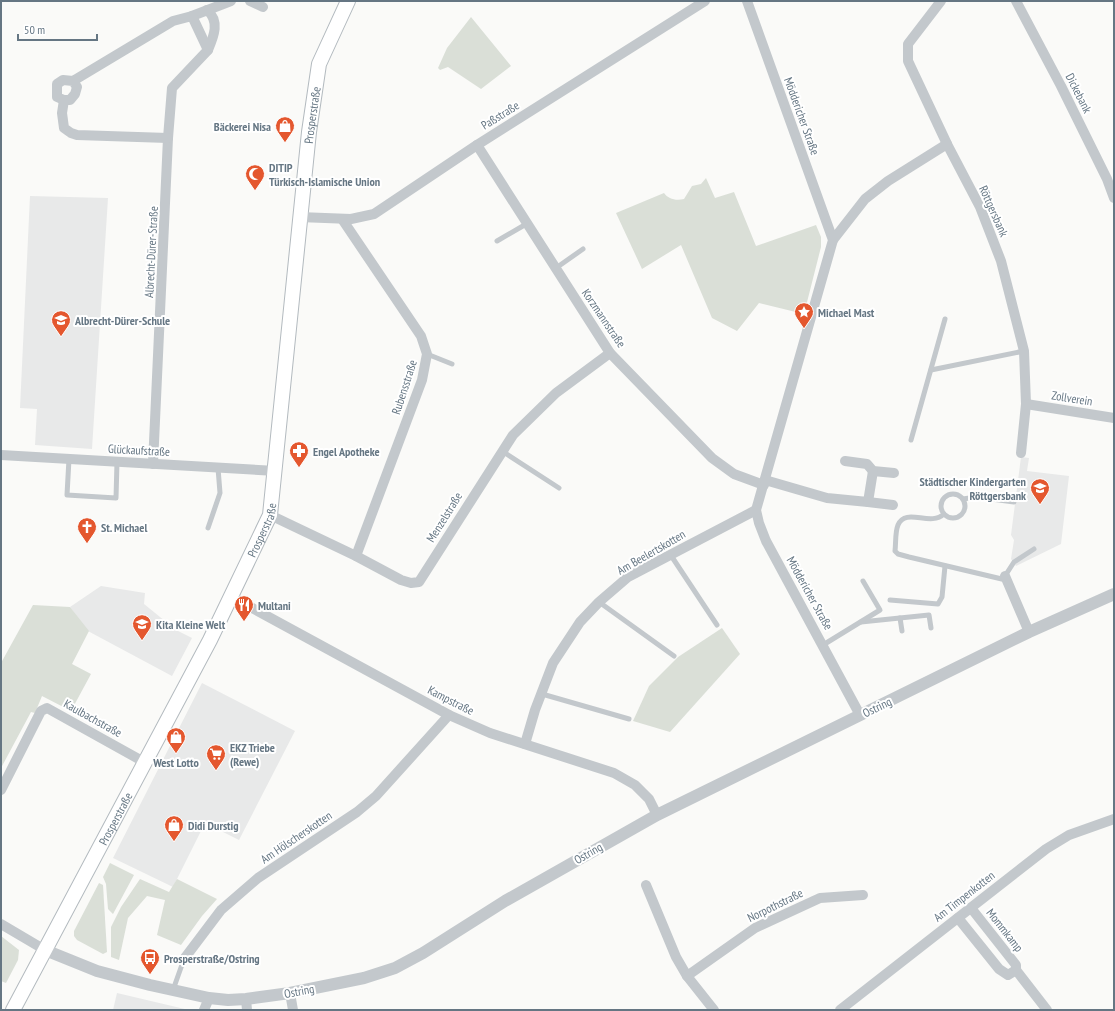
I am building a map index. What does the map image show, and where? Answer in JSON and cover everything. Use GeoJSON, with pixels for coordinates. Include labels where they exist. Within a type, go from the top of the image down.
{"type":"FeatureCollection","features":[{"type":"Feature","properties":{"kind":"main road","name":"Prosperstraße"},"geometry":{"type":"LineString","coordinates":[[13,1010],[146,763],[232,597],[270,515],[276,471],[308,132],[319,64],[348,1]]}},
{"type":"Feature","properties":{"kind":"street"},"geometry":{"type":"LineString","coordinates":[[73,82],[76,87],[75,94],[70,100],[64,100],[58,97],[56,84],[63,80],[73,82],[173,21],[192,16],[231,1]]}},
{"type":"Feature","properties":{"kind":"street"},"geometry":{"type":"LineString","coordinates":[[250,1],[263,7]]}},
{"type":"Feature","properties":{"kind":"street","name":"Paßstraße"},"geometry":{"type":"LineString","coordinates":[[299,216],[342,219],[362,218],[374,214],[478,145],[705,1]]}},
{"type":"Feature","properties":{"kind":"street","name":"Möddericher Straße"},"geometry":{"type":"LineString","coordinates":[[747,1],[834,240]]}},
{"type":"Feature","properties":{"kind":"street","name":"Röttgersbank"},"geometry":{"type":"LineString","coordinates":[[941,1],[912,38],[907,52],[908,61],[947,144],[980,207],[1001,261],[1024,351],[1026,404],[1021,453]]}},
{"type":"Feature","properties":{"kind":"street","name":"Dickebank"},"geometry":{"type":"LineString","coordinates":[[1016,1],[1061,86],[1107,179],[1114,198]]}},
{"type":"Feature","properties":{"kind":"street","name":"Albrecht-Dürer-Straße"},"geometry":{"type":"LineString","coordinates":[[153,464],[168,138],[172,88],[208,50],[213,38],[215,23],[213,15],[207,10]]}},
{"type":"Feature","properties":{"kind":"street"},"geometry":{"type":"LineString","coordinates":[[192,16],[208,50]]}},
{"type":"Feature","properties":{"kind":"street"},"geometry":{"type":"LineString","coordinates":[[64,100],[62,113],[64,128],[71,133],[77,135],[168,138]]}},
{"type":"Feature","properties":{"kind":"street"},"geometry":{"type":"LineString","coordinates":[[756,510],[834,240],[865,199],[888,181],[947,144]]}},
{"type":"Feature","properties":{"kind":"street","name":"Korzmannstraße"},"geometry":{"type":"LineString","coordinates":[[478,145],[610,353],[712,458],[734,474],[764,483]]}},
{"type":"Feature","properties":{"kind":"street","name":"Rubensstraße"},"geometry":{"type":"LineString","coordinates":[[342,219],[421,336],[428,354],[422,380],[356,556]]}},
{"type":"Feature","properties":{"kind":"street","name":"Menzelstraße"},"geometry":{"type":"LineString","coordinates":[[270,515],[356,556],[401,580],[411,583],[419,582],[513,434],[556,392],[610,353]]}},
{"type":"Feature","properties":{"kind":"street","name":"Zollverein"},"geometry":{"type":"LineString","coordinates":[[1026,404],[1114,418]]}},
{"type":"Feature","properties":{"kind":"street","name":"Glückaufstraße"},"geometry":{"type":"LineString","coordinates":[[1,455],[276,471]]}},
{"type":"Feature","properties":{"kind":"street"},"geometry":{"type":"LineString","coordinates":[[845,461],[867,464],[873,471],[894,473]]}},
{"type":"Feature","properties":{"kind":"street"},"geometry":{"type":"LineString","coordinates":[[868,502],[873,471]]}},
{"type":"Feature","properties":{"kind":"street"},"geometry":{"type":"LineString","coordinates":[[764,483],[827,498],[894,506]]}},
{"type":"Feature","properties":{"kind":"street","name":"Möddericher Straße"},"geometry":{"type":"LineString","coordinates":[[756,510],[766,541],[860,715]]}},
{"type":"Feature","properties":{"kind":"street","name":"Am Beelertskotten"},"geometry":{"type":"LineString","coordinates":[[525,744],[553,663],[580,622],[599,602],[628,578],[670,554],[756,510]]}},
{"type":"Feature","properties":{"kind":"street"},"geometry":{"type":"LineString","coordinates":[[1006,578],[1030,632]]}},
{"type":"Feature","properties":{"kind":"street","name":"Ostring"},"geometry":{"type":"LineString","coordinates":[[45,950],[97,971],[173,990],[247,1005],[290,993],[364,978],[395,968],[423,953],[505,901],[657,815],[1030,632],[1114,594]]}},
{"type":"Feature","properties":{"kind":"street","name":"Kampstraße"},"geometry":{"type":"LineString","coordinates":[[232,597],[449,715],[490,733],[614,773],[635,785],[649,799],[657,815]]}},
{"type":"Feature","properties":{"kind":"street","name":"Kaulbachstraße"},"geometry":{"type":"LineString","coordinates":[[1,790],[41,711],[47,708],[146,763]]}},
{"type":"Feature","properties":{"kind":"street","name":"Am Hölscherskotten"},"geometry":{"type":"LineString","coordinates":[[184,959],[221,910],[258,878],[357,812],[376,796],[449,715]]}},
{"type":"Feature","properties":{"kind":"street","name":"Am Timpenkotten"},"geometry":{"type":"LineString","coordinates":[[840,1010],[1046,849],[1069,835],[1114,819]]}},
{"type":"Feature","properties":{"kind":"street"},"geometry":{"type":"LineString","coordinates":[[646,885],[676,957],[687,976],[714,1010]]}},
{"type":"Feature","properties":{"kind":"street","name":"Norpothstraße"},"geometry":{"type":"LineString","coordinates":[[687,976],[754,928],[820,898],[864,895]]}},
{"type":"Feature","properties":{"kind":"street","name":"Mommkamp"},"geometry":{"type":"LineString","coordinates":[[972,908],[1016,965],[1016,970],[1047,1010]]}},
{"type":"Feature","properties":{"kind":"street","name":"Mommkamp"},"geometry":{"type":"LineString","coordinates":[[958,918],[999,969],[1008,975],[1016,970]]}},
{"type":"Feature","properties":{"kind":"street"},"geometry":{"type":"LineString","coordinates":[[1,924],[45,950]]}},
{"type":"Feature","properties":{"kind":"street"},"geometry":{"type":"LineString","coordinates":[[290,993],[293,1010]]}},
{"type":"Feature","properties":{"kind":"street"},"geometry":{"type":"LineString","coordinates":[[204,1010],[209,998]]}},
{"type":"Feature","properties":{"kind":"lane"},"geometry":{"type":"LineString","coordinates":[[497,241],[528,223]]}},
{"type":"Feature","properties":{"kind":"lane"},"geometry":{"type":"LineString","coordinates":[[556,268],[583,249]]}},
{"type":"Feature","properties":{"kind":"lane"},"geometry":{"type":"LineString","coordinates":[[911,440],[945,319]]}},
{"type":"Feature","properties":{"kind":"lane"},"geometry":{"type":"LineString","coordinates":[[931,370],[1024,351]]}},
{"type":"Feature","properties":{"kind":"lane"},"geometry":{"type":"LineString","coordinates":[[428,354],[452,364]]}},
{"type":"Feature","properties":{"kind":"lane"},"geometry":{"type":"LineString","coordinates":[[502,451],[560,488]]}},
{"type":"Feature","properties":{"kind":"lane"},"geometry":{"type":"LineString","coordinates":[[69,459],[67,495],[116,498],[117,462]]}},
{"type":"Feature","properties":{"kind":"lane"},"geometry":{"type":"LineString","coordinates":[[208,528],[220,493],[218,468]]}},
{"type":"Feature","properties":{"kind":"lane"},"geometry":{"type":"LineString","coordinates":[[948,495],[959,496],[963,500],[965,507],[963,514],[957,518],[950,518],[944,514],[942,504],[948,495]]}},
{"type":"Feature","properties":{"kind":"lane"},"geometry":{"type":"LineString","coordinates":[[963,500],[976,497],[1014,502]]}},
{"type":"Feature","properties":{"kind":"lane"},"geometry":{"type":"LineString","coordinates":[[944,514],[939,519],[932,520],[912,517],[902,519],[898,525],[895,551],[898,554],[946,566],[1006,578],[1014,562],[1034,550]]}},
{"type":"Feature","properties":{"kind":"lane"},"geometry":{"type":"LineString","coordinates":[[670,554],[717,625]]}},
{"type":"Feature","properties":{"kind":"lane"},"geometry":{"type":"LineString","coordinates":[[890,600],[938,604],[942,597],[946,566]]}},
{"type":"Feature","properties":{"kind":"lane"},"geometry":{"type":"LineString","coordinates":[[823,645],[880,610],[863,581]]}},
{"type":"Feature","properties":{"kind":"lane"},"geometry":{"type":"LineString","coordinates":[[599,602],[674,656]]}},
{"type":"Feature","properties":{"kind":"lane"},"geometry":{"type":"LineString","coordinates":[[860,623],[929,615],[930,628]]}},
{"type":"Feature","properties":{"kind":"lane"},"geometry":{"type":"LineString","coordinates":[[900,618],[902,631]]}},
{"type":"Feature","properties":{"kind":"lane"},"geometry":{"type":"LineString","coordinates":[[542,694],[629,719]]}},
{"type":"Feature","properties":{"kind":"lane","name":"Am Hölscherskotten"},"geometry":{"type":"LineString","coordinates":[[173,990],[184,959]]}},
{"type":"Feature","properties":{"kind":"shaded area"},"geometry":{"type":"Polygon","coordinates":[[[471,17],[511,66],[481,89],[448,67],[440,70],[438,68],[447,48],[471,17]]]}},
{"type":"Feature","properties":{"kind":"shaded area"},"geometry":{"type":"Polygon","coordinates":[[[706,178],[715,198],[734,192],[756,246],[816,225],[821,237],[821,247],[804,314],[759,303],[737,331],[712,318],[681,245],[642,269],[616,213],[664,193],[672,199],[684,199],[692,186],[701,184],[706,178]]]}},
{"type":"Feature","properties":{"kind":"shaded area","name":"Albrecht-Dürer-Schule"},"geometry":{"type":"Polygon","coordinates":[[[30,196],[108,198],[92,449],[35,445],[37,409],[20,408],[30,196]]]}},
{"type":"Feature","properties":{"kind":"shaded area","name":"Städtischer Kindergarten Röttgersbank"},"geometry":{"type":"Polygon","coordinates":[[[1021,457],[1029,458],[1027,471],[1069,476],[1061,544],[1016,566],[1011,559],[1014,540],[1011,535],[1021,457]]]}},
{"type":"Feature","properties":{"kind":"shaded area"},"geometry":{"type":"Polygon","coordinates":[[[101,586],[145,593],[144,604],[176,630],[192,638],[172,676],[86,630],[70,607],[101,586]]]}},
{"type":"Feature","properties":{"kind":"shaded area"},"geometry":{"type":"Polygon","coordinates":[[[33,605],[70,607],[89,631],[72,664],[91,674],[71,711],[42,696],[35,713],[31,712],[1,768],[1,663],[33,605]]]}},
{"type":"Feature","properties":{"kind":"shaded area"},"geometry":{"type":"Polygon","coordinates":[[[722,628],[740,654],[670,732],[633,721],[649,686],[678,657],[722,628]]]}},
{"type":"Feature","properties":{"kind":"shaded area"},"geometry":{"type":"Polygon","coordinates":[[[202,683],[295,731],[239,840],[205,823],[173,887],[113,858],[202,683]]]}},
{"type":"Feature","properties":{"kind":"shaded area"},"geometry":{"type":"Polygon","coordinates":[[[110,863],[134,875],[113,914],[108,909],[106,884],[103,877],[110,863]]]}},
{"type":"Feature","properties":{"kind":"shaded area"},"geometry":{"type":"Polygon","coordinates":[[[140,879],[169,892],[177,879],[217,899],[202,916],[181,945],[157,935],[165,900],[147,896],[128,918],[119,960],[111,957],[111,927],[121,907],[140,879]]]}},
{"type":"Feature","properties":{"kind":"shaded area"},"geometry":{"type":"Polygon","coordinates":[[[99,883],[103,885],[107,952],[103,954],[77,940],[74,936],[74,931],[99,883]]]}},
{"type":"Feature","properties":{"kind":"shaded area"},"geometry":{"type":"Polygon","coordinates":[[[1,936],[19,950],[18,960],[6,983],[1,981],[1,936]]]}},
{"type":"Feature","properties":{"kind":"shaded area"},"geometry":{"type":"Polygon","coordinates":[[[117,993],[189,1010],[113,1010],[117,993]]]}},
{"type":"Feature","properties":{"kind":"place","name":"Bäckerei Nisa"},"geometry":{"type":"Point","coordinates":[285,143]}},
{"type":"Feature","properties":{"kind":"place","name":"DITIP Türkisch-Islamische Union"},"geometry":{"type":"Point","coordinates":[255,191]}},
{"type":"Feature","properties":{"kind":"place","name":"Michael Mast"},"geometry":{"type":"Point","coordinates":[804,329]}},
{"type":"Feature","properties":{"kind":"place","name":"Albrecht-Dürer-Schule"},"geometry":{"type":"Point","coordinates":[61,337]}},
{"type":"Feature","properties":{"kind":"place","name":"Engel Apotheke"},"geometry":{"type":"Point","coordinates":[299,468]}},
{"type":"Feature","properties":{"kind":"place","name":"Städtischer Kindergarten Röttgersbank"},"geometry":{"type":"Point","coordinates":[1040,505]}},
{"type":"Feature","properties":{"kind":"place","name":"St. Michael"},"geometry":{"type":"Point","coordinates":[87,544]}},
{"type":"Feature","properties":{"kind":"place","name":"Multani"},"geometry":{"type":"Point","coordinates":[244,622]}},
{"type":"Feature","properties":{"kind":"place","name":"Kita Kleine Welt"},"geometry":{"type":"Point","coordinates":[142,641]}},
{"type":"Feature","properties":{"kind":"place","name":"West Lotto"},"geometry":{"type":"Point","coordinates":[176,754]}},
{"type":"Feature","properties":{"kind":"place","name":"EKZ Triebe (Rewe)"},"geometry":{"type":"Point","coordinates":[216,771]}},
{"type":"Feature","properties":{"kind":"place","name":"Didi Durstig"},"geometry":{"type":"Point","coordinates":[174,842]}},
{"type":"Feature","properties":{"kind":"place","name":"Prosperstraße/Ostring"},"geometry":{"type":"Point","coordinates":[150,975]}}]}
